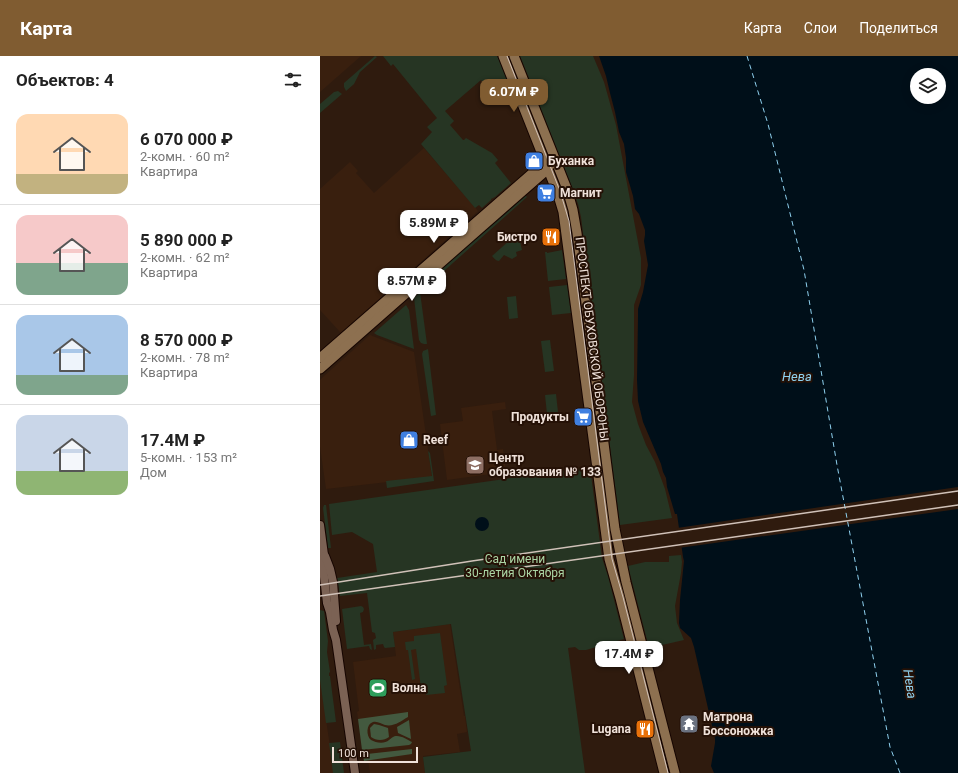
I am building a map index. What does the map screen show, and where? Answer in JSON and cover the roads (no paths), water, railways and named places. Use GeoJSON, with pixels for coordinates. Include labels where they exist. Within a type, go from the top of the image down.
{"type":"FeatureCollection","features":[{"type":"Feature","properties":{"kind":"main road","name":"ПРОСПЕКТ ОБУХОВСКОЙ ОБОРОНЫ"},"geometry":{"type":"LineString","coordinates":[[503,56],[561,203],[567,236],[609,559],[664,773]]}},
{"type":"Feature","properties":{"kind":"main road","name":"ПРОСПЕКТ ОБУХОВСКОЙ ОБОРОНЫ"},"geometry":{"type":"LineString","coordinates":[[514,56],[567,189],[573,210],[613,515],[622,562],[675,773]]}},
{"type":"Feature","properties":{"kind":"main road"},"geometry":{"type":"LineString","coordinates":[[320,358],[554,158]]}},
{"type":"Feature","properties":{"kind":"main road"},"geometry":{"type":"LineString","coordinates":[[320,369],[546,165]]}},
{"type":"Feature","properties":{"kind":"street"},"geometry":{"type":"LineString","coordinates":[[320,524],[324,555],[327,603],[336,640],[355,773]]}},
{"type":"Feature","properties":{"kind":"water","name":"Нева"},"geometry":{"type":"Polygon","coordinates":[[[599,56],[958,56],[958,773],[714,773],[711,766],[715,739],[694,647],[691,638],[680,628],[679,623],[684,561],[677,514],[675,514],[661,464],[643,422],[638,401],[638,309],[648,265],[644,241],[645,230],[639,214],[635,209],[626,172],[624,144],[619,132],[606,76],[599,56]]]}},
{"type":"Feature","properties":{"kind":"water"},"geometry":{"type":"Polygon","coordinates":[[[482,517],[487,519],[489,524],[487,529],[482,531],[477,529],[475,524],[477,519],[482,517]]]}},
{"type":"Feature","properties":{"kind":"tram line"},"geometry":{"type":"LineString","coordinates":[[507,56],[560,191],[569,221],[612,559],[668,773]]}},
{"type":"Feature","properties":{"kind":"railway"},"geometry":{"type":"LineString","coordinates":[[320,585],[472,561],[958,491]]}},
{"type":"Feature","properties":{"kind":"railway"},"geometry":{"type":"LineString","coordinates":[[320,596],[958,505]]}},
{"type":"Feature","properties":{"kind":"place","name":"Буханка"},"geometry":{"type":"Point","coordinates":[534,161]}},
{"type":"Feature","properties":{"kind":"place","name":"Магнит"},"geometry":{"type":"Point","coordinates":[546,193]}},
{"type":"Feature","properties":{"kind":"place","name":"Бистро"},"geometry":{"type":"Point","coordinates":[551,237]}},
{"type":"Feature","properties":{"kind":"place","name":"Продукты"},"geometry":{"type":"Point","coordinates":[583,417]}},
{"type":"Feature","properties":{"kind":"place","name":"Reef"},"geometry":{"type":"Point","coordinates":[409,440]}},
{"type":"Feature","properties":{"kind":"place","name":"Центр образования № 133"},"geometry":{"type":"Point","coordinates":[475,465]}},
{"type":"Feature","properties":{"kind":"place","name":"Волна"},"geometry":{"type":"Point","coordinates":[378,688]}},
{"type":"Feature","properties":{"kind":"place","name":"Матрона Боссоножка"},"geometry":{"type":"Point","coordinates":[689,724]}},
{"type":"Feature","properties":{"kind":"place","name":"Lugana"},"geometry":{"type":"Point","coordinates":[645,729]}},
{"type":"Feature","properties":{"kind":"park label","name":"Сад имени 30-летия Октября"},"geometry":{"type":"Point","coordinates":[515,566]}}]}
